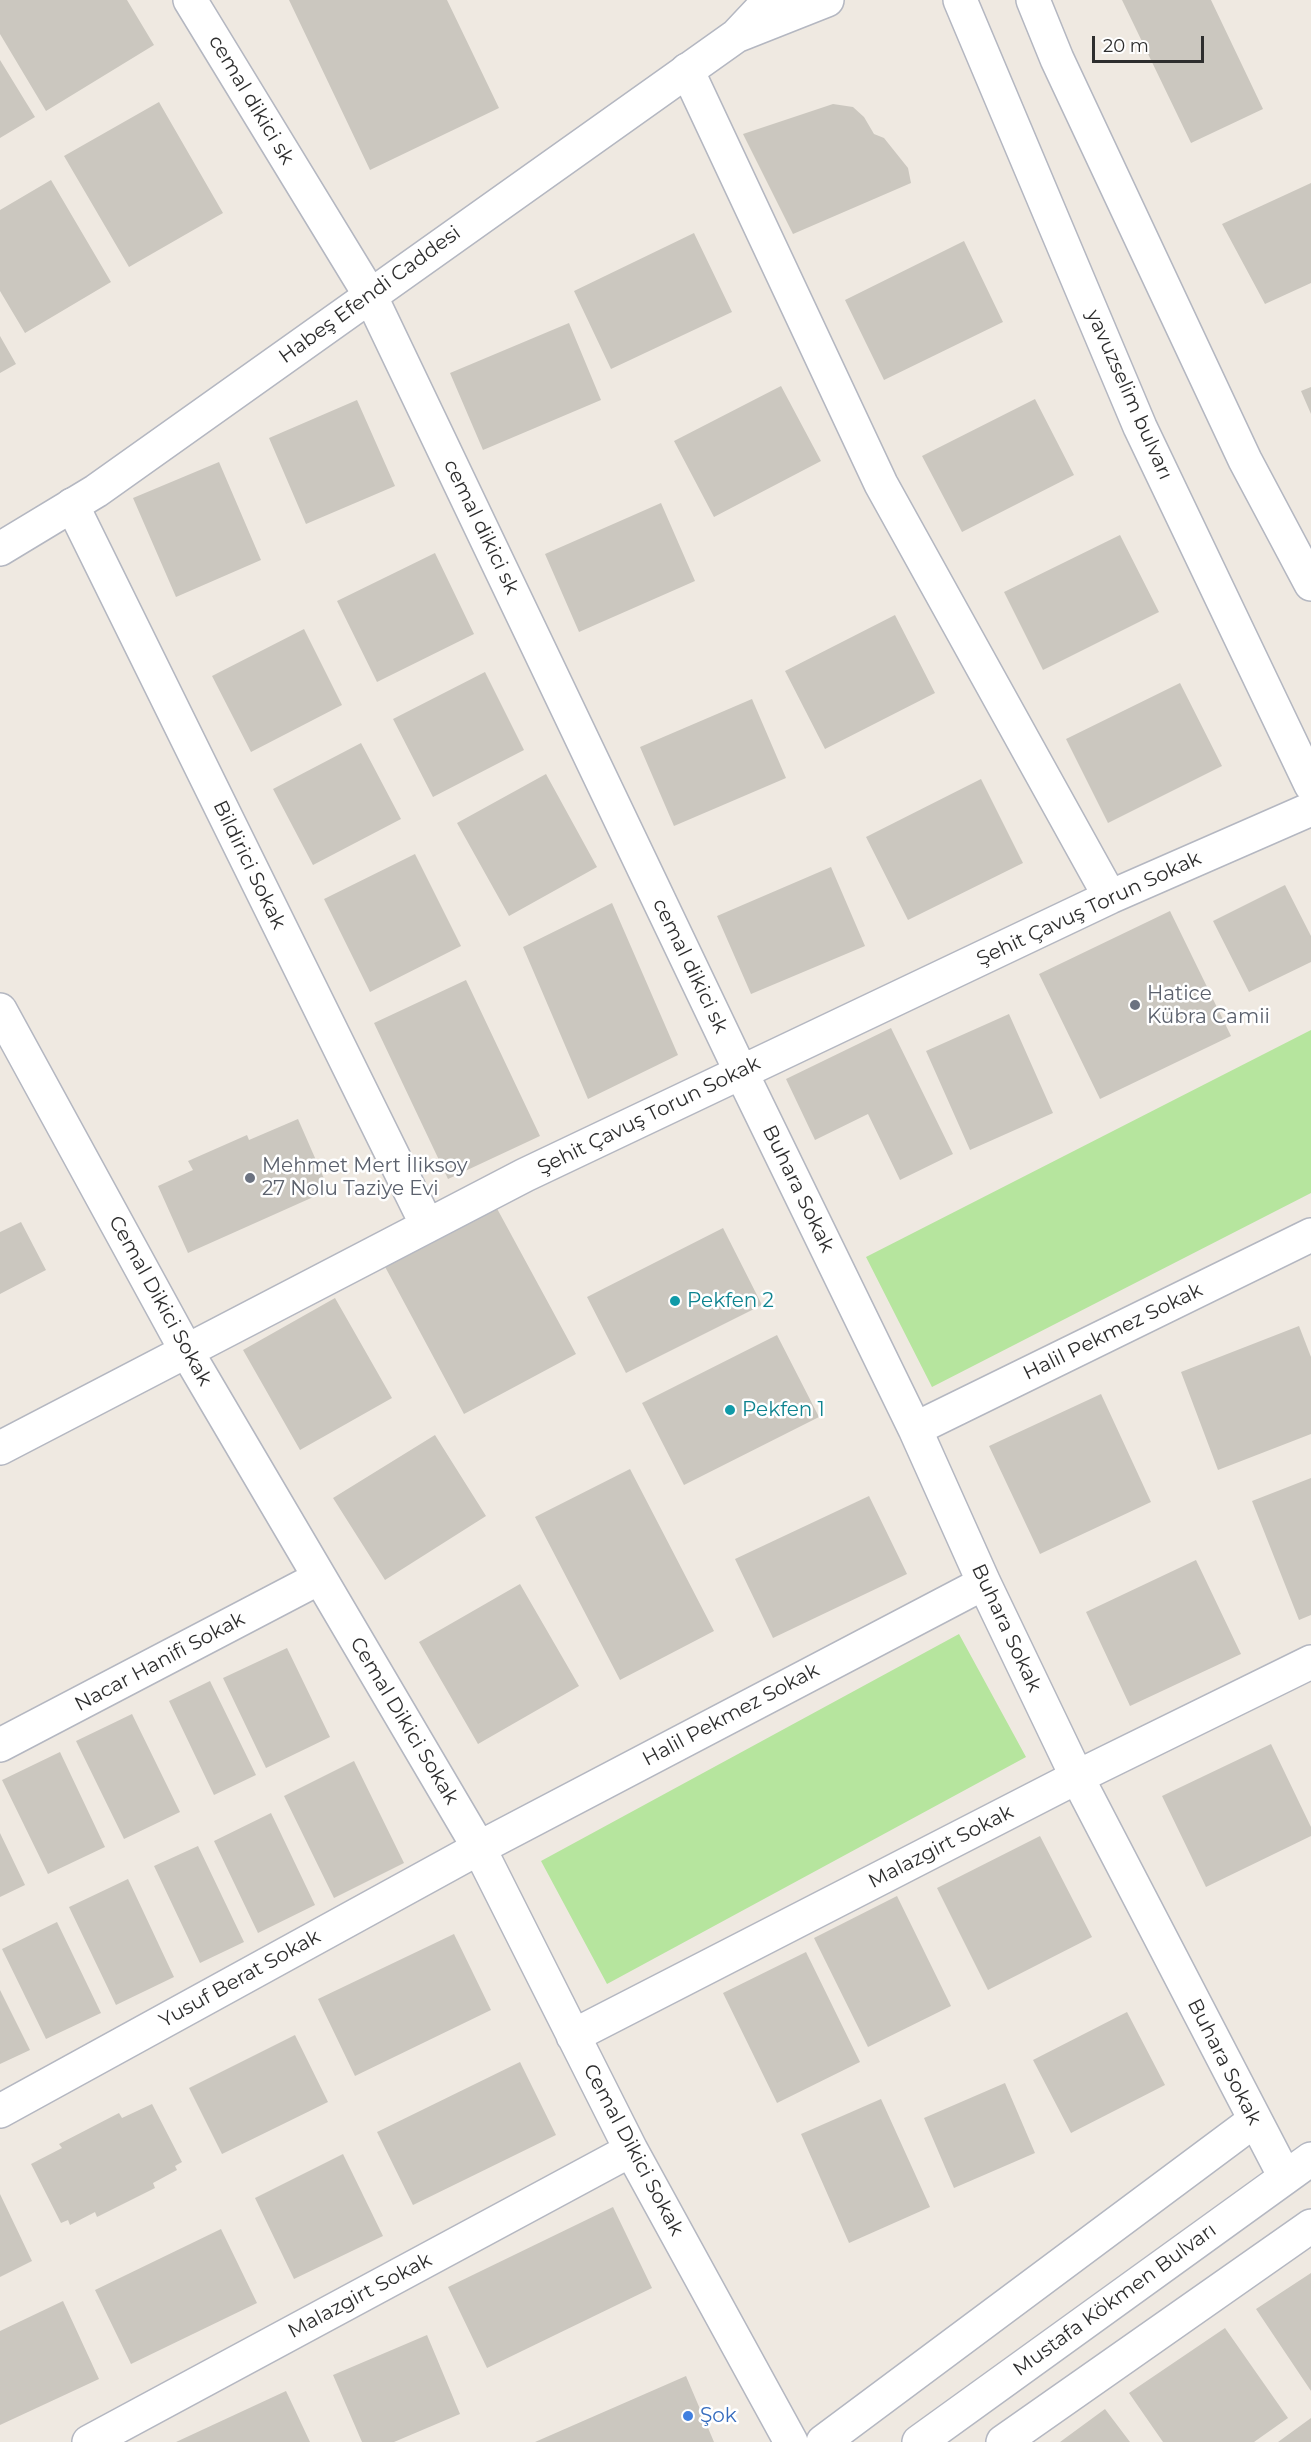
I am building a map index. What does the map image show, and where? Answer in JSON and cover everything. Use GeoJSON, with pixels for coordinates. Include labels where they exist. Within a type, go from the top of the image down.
{"type":"FeatureCollection","features":[{"type":"Feature","properties":{"kind":"street","name":"cemal dikici sk"},"geometry":{"type":"LineString","coordinates":[[190,0],[370,295],[741,1072]]}},
{"type":"Feature","properties":{"kind":"street","name":"Habeş Efendi Caddesi"},"geometry":{"type":"LineString","coordinates":[[0,549],[96,491],[736,36],[770,0]]}},
{"type":"Feature","properties":{"kind":"street","name":"Habeş Efendi Caddesi"},"geometry":{"type":"LineString","coordinates":[[736,36],[827,0]]}},
{"type":"Feature","properties":{"kind":"street","name":"yavuzselim bulvarı"},"geometry":{"type":"LineString","coordinates":[[960,0],[1140,427],[1311,785]]}},
{"type":"Feature","properties":{"kind":"street"},"geometry":{"type":"LineString","coordinates":[[1033,0],[1057,59],[1245,460],[1310,580]]}},
{"type":"Feature","properties":{"kind":"street"},"geometry":{"type":"LineString","coordinates":[[687,70],[881,484],[1110,897]]}},
{"type":"Feature","properties":{"kind":"street","name":"Bildirici Sokak"},"geometry":{"type":"LineString","coordinates":[[72,506],[427,1225]]}},
{"type":"Feature","properties":{"kind":"street","name":"Şehit Çavuş Torun Sokak"},"geometry":{"type":"LineString","coordinates":[[0,1448],[427,1225],[741,1072],[1110,897],[1311,809]]}},
{"type":"Feature","properties":{"kind":"street","name":"Cemal Dikici Sokak"},"geometry":{"type":"LineString","coordinates":[[0,1010],[187,1352],[479,1848],[631,2150],[790,2442]]}},
{"type":"Feature","properties":{"kind":"street","name":"Buhara Sokak"},"geometry":{"type":"LineString","coordinates":[[741,1072],[915,1429],[984,1583],[1077,1777],[1285,2178]]}},
{"type":"Feature","properties":{"kind":"street","name":"Halil Pekmez Sokak"},"geometry":{"type":"LineString","coordinates":[[915,1429],[1311,1235]]}},
{"type":"Feature","properties":{"kind":"street","name":"Nacar Hanifi Sokak"},"geometry":{"type":"LineString","coordinates":[[3,1738],[320,1578]]}},
{"type":"Feature","properties":{"kind":"street","name":"Halil Pekmez Sokak"},"geometry":{"type":"LineString","coordinates":[[479,1848],[984,1583]]}},
{"type":"Feature","properties":{"kind":"street","name":"Malazgirt Sokak"},"geometry":{"type":"LineString","coordinates":[[573,2036],[1077,1777],[1311,1662]]}},
{"type":"Feature","properties":{"kind":"street","name":"Yusuf Berat Sokak"},"geometry":{"type":"LineString","coordinates":[[0,2111],[479,1848]]}},
{"type":"Feature","properties":{"kind":"street"},"geometry":{"type":"LineString","coordinates":[[823,2442],[1255,2120]]}},
{"type":"Feature","properties":{"kind":"street","name":"Malazgirt Sokak"},"geometry":{"type":"LineString","coordinates":[[89,2442],[631,2150]]}},
{"type":"Feature","properties":{"kind":"street","name":"Mustafa Kökmen Bulvarı"},"geometry":{"type":"LineString","coordinates":[[919,2442],[1311,2159]]}},
{"type":"Feature","properties":{"kind":"street"},"geometry":{"type":"LineString","coordinates":[[1003,2442],[1311,2226]]}},
{"type":"Feature","properties":{"kind":"green space"},"geometry":{"type":"Polygon","coordinates":[[[1311,1030],[1311,1193],[932,1387],[866,1257],[1311,1030]]]}},
{"type":"Feature","properties":{"kind":"green space"},"geometry":{"type":"Polygon","coordinates":[[[959,1634],[1026,1757],[607,1984],[541,1861],[959,1634]]]}},
{"type":"Feature","properties":{"kind":"building"},"geometry":{"type":"Polygon","coordinates":[[[0,0],[127,0],[154,45],[46,111],[0,34],[0,0]]]}},
{"type":"Feature","properties":{"kind":"building"},"geometry":{"type":"Polygon","coordinates":[[[289,0],[447,0],[499,108],[370,170],[289,0]]]}},
{"type":"Feature","properties":{"kind":"building"},"geometry":{"type":"Polygon","coordinates":[[[1122,0],[1211,0],[1263,109],[1191,143],[1122,0]]]}},
{"type":"Feature","properties":{"kind":"building"},"geometry":{"type":"Polygon","coordinates":[[[0,60],[35,117],[0,138],[0,60]]]}},
{"type":"Feature","properties":{"kind":"building"},"geometry":{"type":"Polygon","coordinates":[[[159,102],[223,213],[129,267],[64,156],[159,102]]]}},
{"type":"Feature","properties":{"kind":"building"},"geometry":{"type":"Polygon","coordinates":[[[833,104],[853,107],[864,117],[874,134],[884,138],[908,168],[911,183],[793,234],[743,134],[833,104]]]}},
{"type":"Feature","properties":{"kind":"building"},"geometry":{"type":"Polygon","coordinates":[[[51,180],[111,282],[25,333],[0,291],[0,210],[51,180]]]}},
{"type":"Feature","properties":{"kind":"building"},"geometry":{"type":"Polygon","coordinates":[[[1311,183],[1311,283],[1265,304],[1222,224],[1311,183]]]}},
{"type":"Feature","properties":{"kind":"building"},"geometry":{"type":"Polygon","coordinates":[[[694,233],[732,312],[611,369],[574,291],[694,233]]]}},
{"type":"Feature","properties":{"kind":"building"},"geometry":{"type":"Polygon","coordinates":[[[964,241],[1003,322],[884,380],[845,300],[964,241]]]}},
{"type":"Feature","properties":{"kind":"building"},"geometry":{"type":"Polygon","coordinates":[[[569,323],[601,400],[483,450],[450,373],[569,323]]]}},
{"type":"Feature","properties":{"kind":"building"},"geometry":{"type":"Polygon","coordinates":[[[0,336],[16,364],[0,373],[0,336]]]}},
{"type":"Feature","properties":{"kind":"building"},"geometry":{"type":"Polygon","coordinates":[[[781,386],[821,461],[714,517],[674,441],[781,386]]]}},
{"type":"Feature","properties":{"kind":"building"},"geometry":{"type":"Polygon","coordinates":[[[1311,387],[1311,414],[1301,391],[1311,387]]]}},
{"type":"Feature","properties":{"kind":"building"},"geometry":{"type":"Polygon","coordinates":[[[1035,399],[1074,475],[962,532],[922,456],[1035,399]]]}},
{"type":"Feature","properties":{"kind":"building"},"geometry":{"type":"Polygon","coordinates":[[[357,400],[395,486],[306,524],[269,438],[357,400]]]}},
{"type":"Feature","properties":{"kind":"building"},"geometry":{"type":"Polygon","coordinates":[[[219,462],[261,560],[176,597],[133,498],[219,462]]]}},
{"type":"Feature","properties":{"kind":"building"},"geometry":{"type":"Polygon","coordinates":[[[661,503],[695,581],[579,632],[545,554],[661,503]]]}},
{"type":"Feature","properties":{"kind":"building"},"geometry":{"type":"Polygon","coordinates":[[[1120,535],[1159,612],[1043,670],[1004,592],[1120,535]]]}},
{"type":"Feature","properties":{"kind":"building"},"geometry":{"type":"Polygon","coordinates":[[[435,553],[474,634],[377,682],[337,601],[435,553]]]}},
{"type":"Feature","properties":{"kind":"building"},"geometry":{"type":"Polygon","coordinates":[[[895,615],[935,693],[825,749],[785,671],[895,615]]]}},
{"type":"Feature","properties":{"kind":"building"},"geometry":{"type":"Polygon","coordinates":[[[304,629],[342,705],[251,752],[212,676],[304,629]]]}},
{"type":"Feature","properties":{"kind":"building"},"geometry":{"type":"Polygon","coordinates":[[[485,672],[524,750],[433,797],[393,719],[485,672]]]}},
{"type":"Feature","properties":{"kind":"building"},"geometry":{"type":"Polygon","coordinates":[[[1180,683],[1222,766],[1108,823],[1066,739],[1180,683]]]}},
{"type":"Feature","properties":{"kind":"building"},"geometry":{"type":"Polygon","coordinates":[[[752,699],[786,778],[674,826],[640,747],[752,699]]]}},
{"type":"Feature","properties":{"kind":"building"},"geometry":{"type":"Polygon","coordinates":[[[361,743],[401,819],[313,865],[273,789],[361,743]]]}},
{"type":"Feature","properties":{"kind":"building"},"geometry":{"type":"Polygon","coordinates":[[[546,774],[597,867],[509,916],[457,823],[546,774]]]}},
{"type":"Feature","properties":{"kind":"building"},"geometry":{"type":"Polygon","coordinates":[[[981,779],[1023,863],[908,920],[866,837],[981,779]]]}},
{"type":"Feature","properties":{"kind":"building"},"geometry":{"type":"Polygon","coordinates":[[[415,854],[461,946],[370,992],[324,899],[415,854]]]}},
{"type":"Feature","properties":{"kind":"building"},"geometry":{"type":"Polygon","coordinates":[[[831,867],[865,946],[751,994],[717,916],[831,867]]]}},
{"type":"Feature","properties":{"kind":"building"},"geometry":{"type":"Polygon","coordinates":[[[1285,885],[1311,936],[1311,962],[1249,992],[1213,921],[1285,885]]]}},
{"type":"Feature","properties":{"kind":"building"},"geometry":{"type":"Polygon","coordinates":[[[612,903],[678,1055],[588,1099],[523,947],[612,903]]]}},
{"type":"Feature","properties":{"kind":"building","name":"Hatice Kübra Camii"},"geometry":{"type":"Polygon","coordinates":[[[1170,911],[1231,1036],[1100,1099],[1039,974],[1170,911]]]}},
{"type":"Feature","properties":{"kind":"building"},"geometry":{"type":"Polygon","coordinates":[[[466,980],[540,1136],[448,1179],[374,1023],[466,980]]]}},
{"type":"Feature","properties":{"kind":"building"},"geometry":{"type":"Polygon","coordinates":[[[1009,1014],[1053,1113],[970,1150],[926,1051],[1009,1014]]]}},
{"type":"Feature","properties":{"kind":"building"},"geometry":{"type":"Polygon","coordinates":[[[891,1028],[953,1154],[900,1180],[868,1114],[815,1140],[786,1079],[891,1028]]]}},
{"type":"Feature","properties":{"kind":"building","name":"Mehmet Mert İliksoy 27 Nolu Taziye Evi"},"geometry":{"type":"Polygon","coordinates":[[[298,1119],[329,1190],[188,1253],[158,1186],[193,1170],[188,1161],[247,1135],[249,1140],[298,1119]]]}},
{"type":"Feature","properties":{"kind":"building"},"geometry":{"type":"Polygon","coordinates":[[[494,1203],[576,1354],[464,1414],[383,1263],[494,1203]]]}},
{"type":"Feature","properties":{"kind":"building"},"geometry":{"type":"Polygon","coordinates":[[[21,1222],[46,1270],[0,1294],[0,1232],[21,1222]]]}},
{"type":"Feature","properties":{"kind":"building","name":"Pekfen 2"},"geometry":{"type":"Polygon","coordinates":[[[723,1228],[762,1305],[626,1373],[587,1297],[723,1228]]]}},
{"type":"Feature","properties":{"kind":"building"},"geometry":{"type":"Polygon","coordinates":[[[335,1298],[392,1398],[300,1450],[243,1350],[335,1298]]]}},
{"type":"Feature","properties":{"kind":"building"},"geometry":{"type":"Polygon","coordinates":[[[1299,1326],[1311,1357],[1311,1434],[1218,1470],[1181,1372],[1299,1326]]]}},
{"type":"Feature","properties":{"kind":"building","name":"Pekfen 1"},"geometry":{"type":"Polygon","coordinates":[[[777,1335],[819,1417],[684,1485],[642,1403],[777,1335]]]}},
{"type":"Feature","properties":{"kind":"building"},"geometry":{"type":"Polygon","coordinates":[[[1101,1394],[1151,1502],[1040,1554],[989,1446],[1101,1394]]]}},
{"type":"Feature","properties":{"kind":"building"},"geometry":{"type":"Polygon","coordinates":[[[435,1435],[486,1516],[385,1580],[333,1498],[435,1435]]]}},
{"type":"Feature","properties":{"kind":"building"},"geometry":{"type":"Polygon","coordinates":[[[630,1469],[714,1631],[620,1680],[535,1517],[630,1469]]]}},
{"type":"Feature","properties":{"kind":"building"},"geometry":{"type":"Polygon","coordinates":[[[1311,1478],[1311,1615],[1299,1620],[1252,1501],[1311,1478]]]}},
{"type":"Feature","properties":{"kind":"building"},"geometry":{"type":"Polygon","coordinates":[[[869,1496],[907,1574],[773,1638],[735,1559],[869,1496]]]}},
{"type":"Feature","properties":{"kind":"building"},"geometry":{"type":"Polygon","coordinates":[[[1196,1560],[1241,1654],[1130,1706],[1086,1612],[1196,1560]]]}},
{"type":"Feature","properties":{"kind":"building"},"geometry":{"type":"Polygon","coordinates":[[[520,1584],[579,1686],[478,1744],[419,1642],[520,1584]]]}},
{"type":"Feature","properties":{"kind":"building"},"geometry":{"type":"Polygon","coordinates":[[[287,1648],[330,1737],[266,1768],[223,1678],[287,1648]]]}},
{"type":"Feature","properties":{"kind":"building"},"geometry":{"type":"Polygon","coordinates":[[[210,1681],[256,1775],[214,1795],[169,1701],[210,1681]]]}},
{"type":"Feature","properties":{"kind":"building"},"geometry":{"type":"Polygon","coordinates":[[[132,1714],[180,1812],[124,1839],[76,1741],[132,1714]]]}},
{"type":"Feature","properties":{"kind":"building"},"geometry":{"type":"Polygon","coordinates":[[[1271,1744],[1311,1827],[1311,1836],[1206,1887],[1162,1796],[1271,1744]]]}},
{"type":"Feature","properties":{"kind":"building"},"geometry":{"type":"Polygon","coordinates":[[[60,1752],[105,1847],[48,1874],[2,1780],[60,1752]]]}},
{"type":"Feature","properties":{"kind":"building"},"geometry":{"type":"Polygon","coordinates":[[[354,1761],[404,1863],[334,1898],[284,1796],[354,1761]]]}},
{"type":"Feature","properties":{"kind":"building"},"geometry":{"type":"Polygon","coordinates":[[[271,1813],[315,1905],[258,1933],[214,1841],[271,1813]]]}},
{"type":"Feature","properties":{"kind":"building"},"geometry":{"type":"Polygon","coordinates":[[[0,1833],[25,1885],[0,1897],[0,1833]]]}},
{"type":"Feature","properties":{"kind":"building"},"geometry":{"type":"Polygon","coordinates":[[[1040,1836],[1092,1937],[988,1990],[937,1888],[1040,1836]]]}},
{"type":"Feature","properties":{"kind":"building"},"geometry":{"type":"Polygon","coordinates":[[[198,1846],[244,1942],[200,1963],[154,1866],[198,1846]]]}},
{"type":"Feature","properties":{"kind":"building"},"geometry":{"type":"Polygon","coordinates":[[[128,1879],[174,1977],[116,2005],[69,1907],[128,1879]]]}},
{"type":"Feature","properties":{"kind":"building"},"geometry":{"type":"Polygon","coordinates":[[[897,1896],[951,2006],[868,2047],[814,1938],[897,1896]]]}},
{"type":"Feature","properties":{"kind":"building"},"geometry":{"type":"Polygon","coordinates":[[[57,1922],[101,2013],[46,2039],[2,1949],[57,1922]]]}},
{"type":"Feature","properties":{"kind":"building"},"geometry":{"type":"Polygon","coordinates":[[[454,1934],[491,2010],[355,2076],[318,1999],[454,1934]]]}},
{"type":"Feature","properties":{"kind":"building"},"geometry":{"type":"Polygon","coordinates":[[[806,1952],[860,2062],[777,2103],[723,1993],[806,1952]]]}},
{"type":"Feature","properties":{"kind":"building"},"geometry":{"type":"Polygon","coordinates":[[[0,1990],[30,2050],[0,2064],[0,1990]]]}},
{"type":"Feature","properties":{"kind":"building"},"geometry":{"type":"Polygon","coordinates":[[[1127,2012],[1165,2085],[1071,2133],[1033,2060],[1127,2012]]]}},
{"type":"Feature","properties":{"kind":"building"},"geometry":{"type":"Polygon","coordinates":[[[295,2035],[328,2102],[222,2154],[189,2088],[295,2035]]]}},
{"type":"Feature","properties":{"kind":"building"},"geometry":{"type":"Polygon","coordinates":[[[520,2062],[556,2135],[413,2205],[377,2132],[520,2062]]]}},
{"type":"Feature","properties":{"kind":"building"},"geometry":{"type":"Polygon","coordinates":[[[1005,2083],[1035,2153],[954,2188],[924,2118],[1005,2083]]]}},
{"type":"Feature","properties":{"kind":"building"},"geometry":{"type":"Polygon","coordinates":[[[881,2099],[930,2207],[849,2243],[801,2134],[881,2099]]]}},
{"type":"Feature","properties":{"kind":"building"},"geometry":{"type":"Polygon","coordinates":[[[152,2104],[182,2162],[175,2166],[177,2170],[153,2183],[155,2188],[97,2217],[95,2212],[70,2225],[68,2220],[61,2223],[31,2164],[62,2148],[59,2144],[119,2113],[122,2118],[152,2104]]]}},
{"type":"Feature","properties":{"kind":"building"},"geometry":{"type":"Polygon","coordinates":[[[343,2154],[383,2236],[294,2279],[255,2198],[343,2154]]]}},
{"type":"Feature","properties":{"kind":"building"},"geometry":{"type":"Polygon","coordinates":[[[0,2194],[32,2261],[0,2277],[0,2194]]]}},
{"type":"Feature","properties":{"kind":"building"},"geometry":{"type":"Polygon","coordinates":[[[613,2207],[652,2288],[487,2368],[448,2287],[613,2207]]]}},
{"type":"Feature","properties":{"kind":"building"},"geometry":{"type":"Polygon","coordinates":[[[221,2229],[257,2303],[131,2364],[95,2290],[221,2229]]]}},
{"type":"Feature","properties":{"kind":"building"},"geometry":{"type":"Polygon","coordinates":[[[1311,2273],[1311,2391],[1256,2309],[1311,2273]]]}},
{"type":"Feature","properties":{"kind":"building"},"geometry":{"type":"Polygon","coordinates":[[[63,2301],[99,2379],[0,2425],[0,2331],[63,2301]]]}},
{"type":"Feature","properties":{"kind":"building"},"geometry":{"type":"Polygon","coordinates":[[[1225,2328],[1288,2418],[1254,2442],[1163,2442],[1129,2393],[1225,2328]]]}},
{"type":"Feature","properties":{"kind":"building"},"geometry":{"type":"Polygon","coordinates":[[[427,2335],[460,2414],[394,2442],[362,2442],[333,2375],[427,2335]]]}},
{"type":"Feature","properties":{"kind":"building"},"geometry":{"type":"Polygon","coordinates":[[[686,2376],[714,2442],[535,2442],[686,2376]]]}},
{"type":"Feature","properties":{"kind":"building"},"geometry":{"type":"Polygon","coordinates":[[[286,2391],[310,2442],[176,2442],[286,2391]]]}},
{"type":"Feature","properties":{"kind":"building"},"geometry":{"type":"Polygon","coordinates":[[[1105,2409],[1130,2442],[1060,2442],[1105,2409]]]}},
{"type":"Feature","properties":{"kind":"building"},"geometry":{"type":"Polygon","coordinates":[[[1311,2418],[1311,2442],[1278,2442],[1311,2418]]]}},
{"type":"Feature","properties":{"kind":"place","name":"Hatice Kübra Camii"},"geometry":{"type":"Point","coordinates":[1135,1005]}},
{"type":"Feature","properties":{"kind":"place","name":"Mehmet Mert İliksoy 27 Nolu Taziye Evi"},"geometry":{"type":"Point","coordinates":[250,1178]}},
{"type":"Feature","properties":{"kind":"place","name":"Pekfen 2"},"geometry":{"type":"Point","coordinates":[675,1301]}},
{"type":"Feature","properties":{"kind":"place","name":"Pekfen 1"},"geometry":{"type":"Point","coordinates":[730,1410]}},
{"type":"Feature","properties":{"kind":"place","name":"Şok"},"geometry":{"type":"Point","coordinates":[688,2416]}}]}
